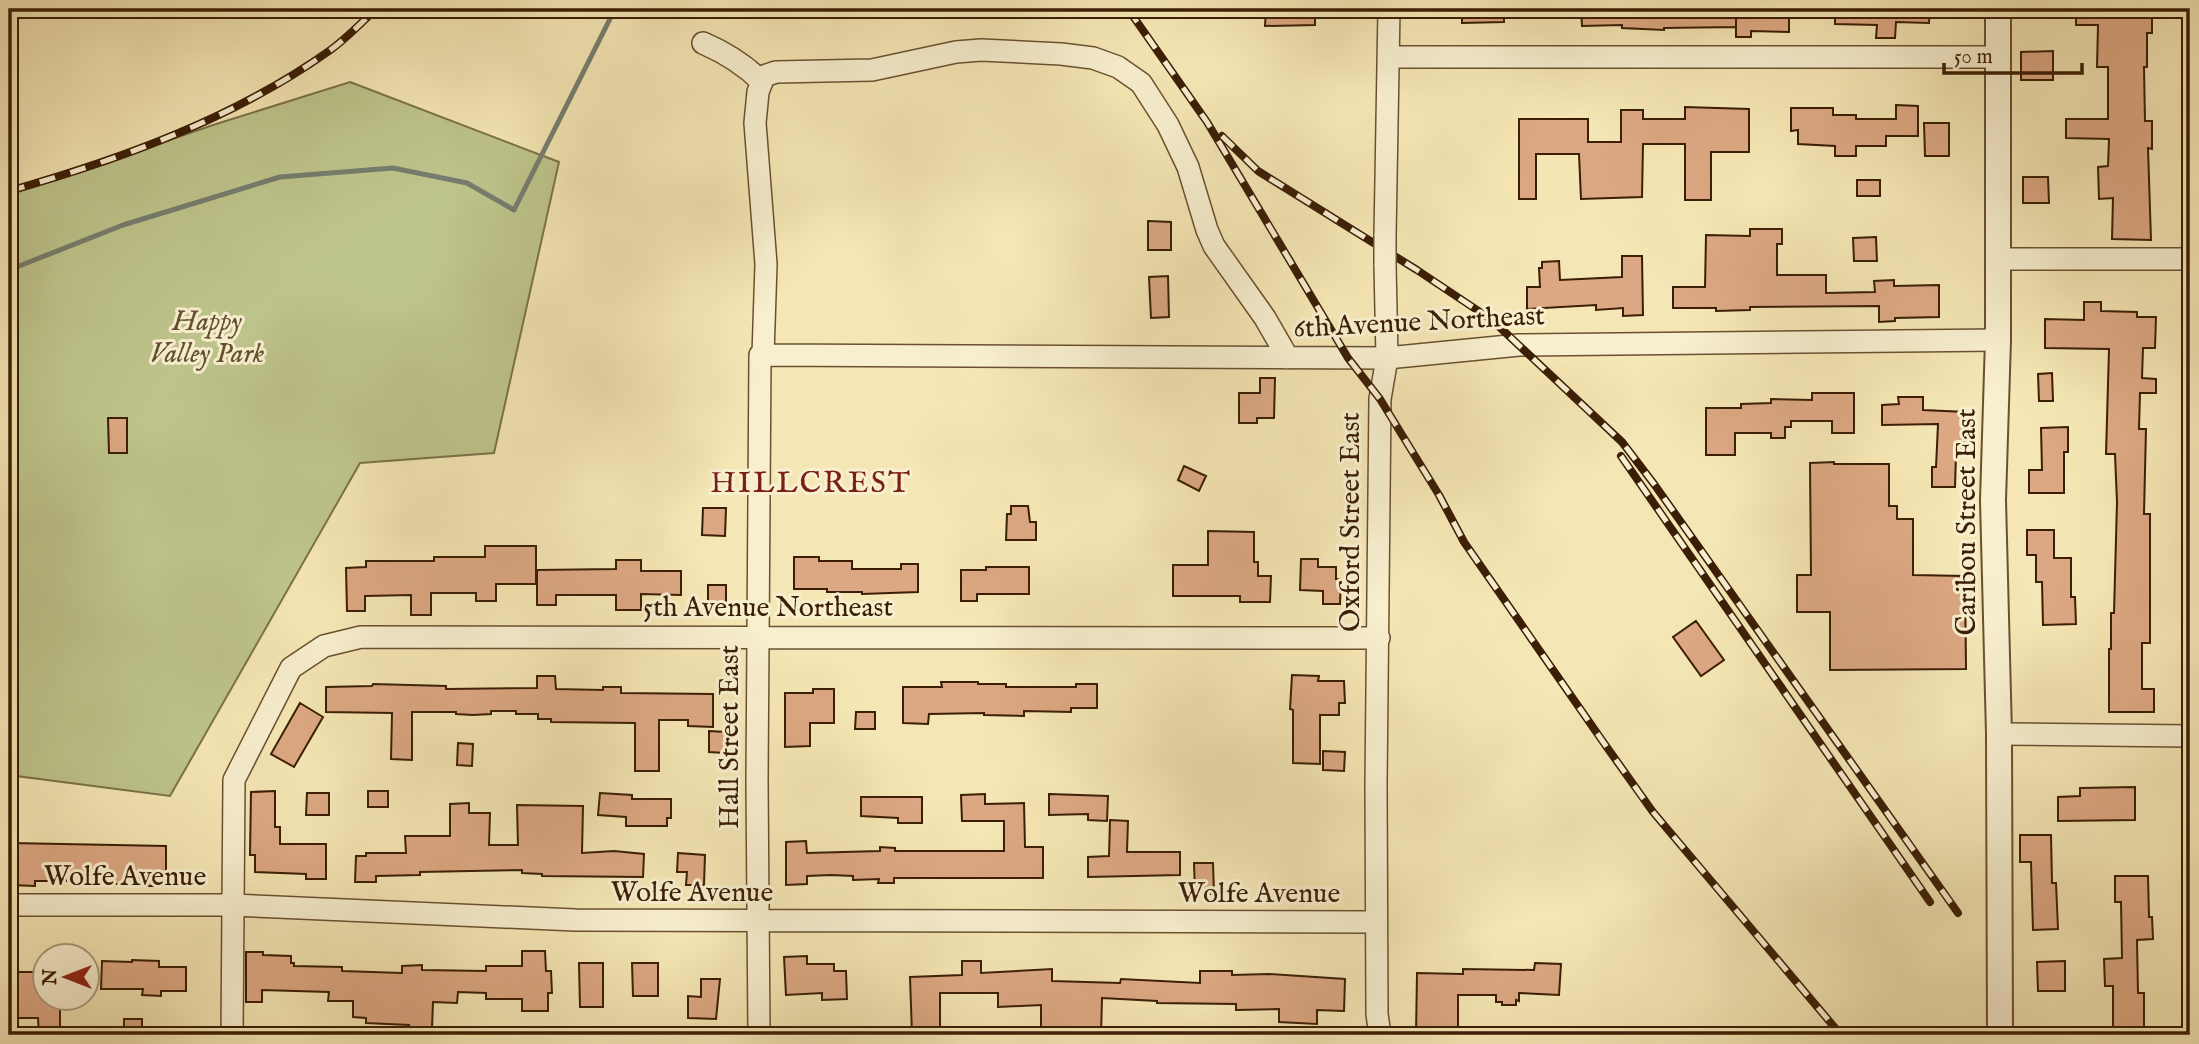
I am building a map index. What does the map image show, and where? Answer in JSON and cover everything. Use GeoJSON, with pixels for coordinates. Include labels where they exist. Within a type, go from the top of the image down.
{"type":"FeatureCollection","features":[{"type":"Feature","properties":{"kind":"street","name":"Oxford Street East"},"geometry":{"type":"LineString","coordinates":[[1380,1035],[1377,1014],[1376,922],[1380,399],[1387,358],[1385,236],[1390,9]]}},
{"type":"Feature","properties":{"kind":"street","name":"Caribou Street East"},"geometry":{"type":"LineString","coordinates":[[1998,9],[1998,340],[1993,500],[1999,734],[2000,1035]]}},
{"type":"Feature","properties":{"kind":"street"},"geometry":{"type":"LineString","coordinates":[[703,43],[725,52],[747,66],[762,82],[764,76],[776,72],[872,70],[956,52],[981,50],[1061,54],[1093,58],[1118,67],[1141,83],[1168,125],[1188,167],[1214,246],[1265,318],[1288,358]]}},
{"type":"Feature","properties":{"kind":"street"},"geometry":{"type":"LineString","coordinates":[[1389,57],[1997,57]]}},
{"type":"Feature","properties":{"kind":"street","name":"Hall Street East"},"geometry":{"type":"LineString","coordinates":[[759,1035],[757,922],[761,355],[766,264],[755,123],[758,92],[762,82]]}},
{"type":"Feature","properties":{"kind":"street"},"geometry":{"type":"LineString","coordinates":[[1998,259],[2190,259]]}},
{"type":"Feature","properties":{"kind":"street","name":"6th Avenue Northeast"},"geometry":{"type":"LineString","coordinates":[[761,355],[1387,358],[1519,345],[1998,340]]}},
{"type":"Feature","properties":{"kind":"street","name":"5th Avenue Northeast"},"geometry":{"type":"LineString","coordinates":[[232,905],[233,780],[291,668],[324,646],[361,637],[1379,638]]}},
{"type":"Feature","properties":{"kind":"street"},"geometry":{"type":"LineString","coordinates":[[1999,734],[2190,736]]}},
{"type":"Feature","properties":{"kind":"street","name":"Wolfe Avenue"},"geometry":{"type":"LineString","coordinates":[[9,905],[232,905],[575,920],[1376,922]]}},
{"type":"Feature","properties":{"kind":"street"},"geometry":{"type":"LineString","coordinates":[[232,905],[232,1035]]}},
{"type":"Feature","properties":{"kind":"green space","name":"Happy Valley Park"},"geometry":{"type":"Polygon","coordinates":[[[350,82],[559,162],[494,453],[360,463],[170,796],[9,775],[9,195],[213,125],[350,82]]]}},
{"type":"Feature","properties":{"kind":"building"},"geometry":{"type":"Polygon","coordinates":[[[1266,9],[1315,9],[1315,25],[1265,26],[1266,9]]]}},
{"type":"Feature","properties":{"kind":"building"},"geometry":{"type":"Polygon","coordinates":[[[1462,9],[1504,9],[1504,22],[1462,23],[1462,9]]]}},
{"type":"Feature","properties":{"kind":"building"},"geometry":{"type":"Polygon","coordinates":[[[1581,9],[1736,9],[1736,27],[1664,30],[1622,28],[1622,25],[1582,26],[1581,9]]]}},
{"type":"Feature","properties":{"kind":"building"},"geometry":{"type":"Polygon","coordinates":[[[1766,9],[1789,9],[1789,32],[1751,31],[1751,37],[1736,37],[1736,14],[1766,14],[1766,9]]]}},
{"type":"Feature","properties":{"kind":"building"},"geometry":{"type":"Polygon","coordinates":[[[1835,9],[1930,9],[1929,23],[1896,22],[1895,38],[1876,38],[1877,25],[1835,24],[1835,9]]]}},
{"type":"Feature","properties":{"kind":"building"},"geometry":{"type":"Polygon","coordinates":[[[2152,9],[2152,33],[2147,33],[2147,67],[2144,67],[2145,121],[2152,121],[2152,149],[2148,148],[2151,240],[2112,239],[2113,198],[2099,199],[2098,167],[2108,166],[2109,139],[2066,138],[2066,119],[2108,119],[2108,67],[2097,67],[2098,25],[2076,25],[2076,11],[2152,9]]]}},
{"type":"Feature","properties":{"kind":"building"},"geometry":{"type":"Polygon","coordinates":[[[2053,51],[2053,80],[2021,80],[2021,52],[2053,51]]]}},
{"type":"Feature","properties":{"kind":"building"},"geometry":{"type":"Polygon","coordinates":[[[1896,105],[1918,106],[1918,136],[1886,136],[1886,146],[1856,146],[1856,156],[1835,156],[1835,146],[1798,144],[1798,130],[1791,131],[1791,108],[1833,108],[1833,115],[1856,115],[1856,119],[1896,119],[1896,105]]]}},
{"type":"Feature","properties":{"kind":"building"},"geometry":{"type":"Polygon","coordinates":[[[1685,107],[1749,109],[1749,152],[1711,152],[1711,200],[1685,200],[1685,144],[1643,144],[1642,197],[1581,199],[1579,154],[1536,154],[1536,199],[1519,199],[1519,119],[1588,119],[1588,142],[1621,142],[1621,110],[1643,110],[1643,119],[1685,119],[1685,107]]]}},
{"type":"Feature","properties":{"kind":"building"},"geometry":{"type":"Polygon","coordinates":[[[1924,123],[1949,123],[1949,156],[1925,156],[1924,123]]]}},
{"type":"Feature","properties":{"kind":"building"},"geometry":{"type":"Polygon","coordinates":[[[2023,177],[2048,177],[2049,203],[2023,203],[2023,177]]]}},
{"type":"Feature","properties":{"kind":"building"},"geometry":{"type":"Polygon","coordinates":[[[1857,180],[1880,180],[1880,196],[1857,196],[1857,180]]]}},
{"type":"Feature","properties":{"kind":"building"},"geometry":{"type":"Polygon","coordinates":[[[1148,221],[1171,222],[1171,250],[1148,250],[1148,221]]]}},
{"type":"Feature","properties":{"kind":"building"},"geometry":{"type":"Polygon","coordinates":[[[1750,229],[1782,229],[1782,244],[1777,244],[1777,275],[1826,275],[1826,293],[1875,292],[1874,281],[1894,280],[1894,286],[1939,285],[1939,317],[1895,318],[1895,321],[1879,322],[1879,306],[1750,307],[1750,310],[1716,311],[1716,308],[1673,308],[1673,287],[1705,287],[1706,235],[1750,236],[1750,229]]]}},
{"type":"Feature","properties":{"kind":"building"},"geometry":{"type":"Polygon","coordinates":[[[1876,237],[1877,261],[1854,261],[1853,238],[1876,237]]]}},
{"type":"Feature","properties":{"kind":"building"},"geometry":{"type":"Polygon","coordinates":[[[1622,256],[1642,256],[1643,315],[1623,316],[1623,308],[1596,310],[1596,305],[1527,309],[1527,287],[1540,287],[1539,268],[1542,268],[1542,262],[1559,261],[1560,280],[1622,277],[1622,256]]]}},
{"type":"Feature","properties":{"kind":"building"},"geometry":{"type":"Polygon","coordinates":[[[1168,276],[1169,317],[1151,318],[1149,277],[1168,276]]]}},
{"type":"Feature","properties":{"kind":"building"},"geometry":{"type":"Polygon","coordinates":[[[2084,302],[2101,302],[2101,311],[2137,312],[2137,317],[2156,317],[2155,348],[2143,348],[2142,378],[2156,379],[2156,393],[2140,393],[2139,429],[2146,429],[2144,514],[2150,514],[2150,643],[2142,643],[2142,689],[2154,689],[2154,712],[2109,712],[2109,649],[2111,613],[2114,613],[2117,502],[2115,454],[2106,454],[2109,349],[2045,348],[2045,319],[2084,320],[2084,302]]]}},
{"type":"Feature","properties":{"kind":"building"},"geometry":{"type":"Polygon","coordinates":[[[2052,373],[2053,401],[2039,401],[2038,374],[2052,373]]]}},
{"type":"Feature","properties":{"kind":"building"},"geometry":{"type":"Polygon","coordinates":[[[1260,378],[1275,378],[1274,418],[1257,418],[1257,423],[1239,423],[1239,393],[1260,393],[1260,378]]]}},
{"type":"Feature","properties":{"kind":"building"},"geometry":{"type":"Polygon","coordinates":[[[1812,393],[1854,393],[1854,433],[1832,433],[1832,421],[1791,421],[1791,427],[1785,427],[1785,438],[1771,438],[1771,433],[1735,433],[1735,455],[1706,455],[1706,408],[1741,408],[1741,404],[1771,403],[1771,399],[1812,400],[1812,393]]]}},
{"type":"Feature","properties":{"kind":"building"},"geometry":{"type":"Polygon","coordinates":[[[1898,397],[1923,397],[1923,410],[1966,412],[1964,455],[1956,454],[1955,487],[1932,487],[1938,424],[1882,425],[1882,405],[1899,404],[1898,397]]]}},
{"type":"Feature","properties":{"kind":"building"},"geometry":{"type":"Polygon","coordinates":[[[108,418],[127,418],[127,453],[109,453],[108,418]]]}},
{"type":"Feature","properties":{"kind":"building"},"geometry":{"type":"Polygon","coordinates":[[[2068,427],[2068,452],[2064,452],[2064,493],[2029,493],[2029,470],[2042,470],[2041,428],[2068,427]]]}},
{"type":"Feature","properties":{"kind":"building"},"geometry":{"type":"Polygon","coordinates":[[[1810,463],[1889,464],[1889,506],[1897,506],[1897,519],[1913,519],[1913,575],[1965,576],[1966,669],[1830,670],[1830,612],[1797,612],[1797,575],[1811,575],[1810,463]]]}},
{"type":"Feature","properties":{"kind":"building"},"geometry":{"type":"Polygon","coordinates":[[[1184,466],[1206,476],[1199,491],[1178,480],[1184,466]]]}},
{"type":"Feature","properties":{"kind":"building"},"geometry":{"type":"Polygon","coordinates":[[[1011,506],[1028,506],[1030,522],[1036,522],[1036,540],[1006,540],[1007,514],[1011,514],[1011,506]]]}},
{"type":"Feature","properties":{"kind":"building"},"geometry":{"type":"Polygon","coordinates":[[[703,508],[726,508],[725,536],[702,535],[703,508]]]}},
{"type":"Feature","properties":{"kind":"building"},"geometry":{"type":"Polygon","coordinates":[[[2027,530],[2054,530],[2054,558],[2071,558],[2071,597],[2075,597],[2076,624],[2043,625],[2042,582],[2036,582],[2036,555],[2027,555],[2027,530]]]}},
{"type":"Feature","properties":{"kind":"building"},"geometry":{"type":"Polygon","coordinates":[[[1208,531],[1254,532],[1254,562],[1258,562],[1258,576],[1271,576],[1270,602],[1240,602],[1240,596],[1173,596],[1173,565],[1208,565],[1208,531]]]}},
{"type":"Feature","properties":{"kind":"building"},"geometry":{"type":"Polygon","coordinates":[[[485,546],[536,546],[536,584],[496,584],[496,601],[476,601],[476,593],[431,593],[431,615],[411,615],[411,595],[365,596],[365,611],[347,611],[346,568],[366,567],[366,561],[434,561],[434,557],[485,557],[485,546]]]}},
{"type":"Feature","properties":{"kind":"building"},"geometry":{"type":"Polygon","coordinates":[[[794,557],[819,557],[819,561],[852,561],[852,569],[901,569],[901,564],[918,564],[918,592],[862,594],[827,592],[827,589],[794,589],[794,557]]]}},
{"type":"Feature","properties":{"kind":"building"},"geometry":{"type":"Polygon","coordinates":[[[1301,559],[1318,559],[1318,567],[1336,567],[1336,579],[1341,579],[1340,604],[1323,604],[1323,591],[1300,590],[1301,559]]]}},
{"type":"Feature","properties":{"kind":"building"},"geometry":{"type":"Polygon","coordinates":[[[616,560],[641,560],[641,571],[681,571],[681,595],[641,594],[641,610],[616,610],[616,595],[556,595],[556,605],[537,605],[537,570],[616,569],[616,560]]]}},
{"type":"Feature","properties":{"kind":"building"},"geometry":{"type":"Polygon","coordinates":[[[986,567],[1029,567],[1029,594],[977,594],[977,601],[961,601],[961,570],[986,570],[986,567]]]}},
{"type":"Feature","properties":{"kind":"building"},"geometry":{"type":"Polygon","coordinates":[[[708,585],[726,585],[726,609],[708,609],[708,585]]]}},
{"type":"Feature","properties":{"kind":"building"},"geometry":{"type":"Polygon","coordinates":[[[1696,621],[1724,660],[1701,676],[1673,637],[1696,621]]]}},
{"type":"Feature","properties":{"kind":"building"},"geometry":{"type":"Polygon","coordinates":[[[1292,675],[1319,676],[1318,681],[1344,681],[1345,703],[1339,703],[1339,715],[1320,715],[1320,764],[1293,763],[1293,710],[1290,709],[1292,675]]]}},
{"type":"Feature","properties":{"kind":"building"},"geometry":{"type":"Polygon","coordinates":[[[537,676],[555,676],[556,689],[603,690],[603,687],[621,687],[621,693],[713,694],[713,727],[688,726],[688,720],[659,720],[659,771],[635,771],[635,723],[551,722],[551,719],[538,719],[538,714],[516,714],[516,711],[491,711],[491,714],[473,715],[456,712],[412,712],[412,760],[391,759],[392,713],[326,712],[326,687],[373,684],[446,686],[446,689],[537,688],[537,676]]]}},
{"type":"Feature","properties":{"kind":"building"},"geometry":{"type":"Polygon","coordinates":[[[941,682],[1006,684],[1006,687],[1076,687],[1076,684],[1097,684],[1097,708],[1071,708],[1071,712],[1024,711],[1024,716],[984,713],[929,714],[928,724],[903,723],[903,687],[942,687],[941,682]]]}},
{"type":"Feature","properties":{"kind":"building"},"geometry":{"type":"Polygon","coordinates":[[[813,689],[834,689],[834,723],[810,723],[810,746],[785,747],[785,693],[813,693],[813,689]]]}},
{"type":"Feature","properties":{"kind":"building"},"geometry":{"type":"Polygon","coordinates":[[[300,703],[323,717],[294,767],[271,754],[300,703]]]}},
{"type":"Feature","properties":{"kind":"building"},"geometry":{"type":"Polygon","coordinates":[[[856,712],[875,712],[875,729],[855,729],[856,712]]]}},
{"type":"Feature","properties":{"kind":"building"},"geometry":{"type":"Polygon","coordinates":[[[709,731],[726,732],[726,753],[709,752],[709,731]]]}},
{"type":"Feature","properties":{"kind":"building"},"geometry":{"type":"Polygon","coordinates":[[[458,743],[473,744],[472,766],[457,765],[458,743]]]}},
{"type":"Feature","properties":{"kind":"building"},"geometry":{"type":"Polygon","coordinates":[[[1323,751],[1345,752],[1344,771],[1323,770],[1323,751]]]}},
{"type":"Feature","properties":{"kind":"building"},"geometry":{"type":"Polygon","coordinates":[[[2135,787],[2135,820],[2058,821],[2058,797],[2080,796],[2080,788],[2135,787]]]}},
{"type":"Feature","properties":{"kind":"building"},"geometry":{"type":"Polygon","coordinates":[[[275,791],[275,827],[280,827],[280,844],[326,844],[326,879],[306,879],[306,874],[255,872],[255,855],[250,855],[251,792],[275,791]]]}},
{"type":"Feature","properties":{"kind":"building"},"geometry":{"type":"Polygon","coordinates":[[[368,791],[388,791],[388,807],[368,807],[368,791]]]}},
{"type":"Feature","properties":{"kind":"building"},"geometry":{"type":"Polygon","coordinates":[[[307,793],[329,793],[329,815],[306,815],[307,793]]]}},
{"type":"Feature","properties":{"kind":"building"},"geometry":{"type":"Polygon","coordinates":[[[600,793],[632,795],[632,799],[671,799],[671,818],[667,818],[667,826],[626,826],[626,817],[598,815],[600,793]]]}},
{"type":"Feature","properties":{"kind":"building"},"geometry":{"type":"Polygon","coordinates":[[[985,794],[985,804],[1024,803],[1025,847],[1043,847],[1043,878],[894,878],[894,883],[878,883],[879,879],[853,880],[853,876],[831,875],[807,876],[807,884],[786,885],[786,842],[806,841],[807,853],[880,851],[880,847],[895,848],[895,851],[1004,851],[1004,821],[962,821],[961,795],[985,794]]]}},
{"type":"Feature","properties":{"kind":"building"},"geometry":{"type":"Polygon","coordinates":[[[1049,794],[1108,796],[1107,821],[1088,820],[1088,814],[1049,815],[1049,794]]]}},
{"type":"Feature","properties":{"kind":"building"},"geometry":{"type":"Polygon","coordinates":[[[861,797],[922,797],[922,823],[898,823],[898,818],[861,816],[861,797]]]}},
{"type":"Feature","properties":{"kind":"building"},"geometry":{"type":"Polygon","coordinates":[[[469,803],[469,813],[490,813],[489,845],[518,845],[517,805],[583,806],[582,853],[614,851],[644,854],[643,877],[542,876],[522,873],[522,870],[420,872],[420,875],[376,876],[376,882],[355,882],[356,856],[366,856],[366,853],[406,853],[405,836],[450,836],[450,804],[469,803]]]}},
{"type":"Feature","properties":{"kind":"building"},"geometry":{"type":"Polygon","coordinates":[[[1110,820],[1128,821],[1127,852],[1180,852],[1180,875],[1088,877],[1088,857],[1109,856],[1110,820]]]}},
{"type":"Feature","properties":{"kind":"building"},"geometry":{"type":"Polygon","coordinates":[[[2020,835],[2051,835],[2052,883],[2056,883],[2058,929],[2033,930],[2031,862],[2020,862],[2020,835]]]}},
{"type":"Feature","properties":{"kind":"building"},"geometry":{"type":"Polygon","coordinates":[[[10,843],[166,846],[166,886],[148,886],[148,883],[109,884],[109,875],[66,875],[66,881],[35,881],[35,886],[10,885],[10,843]]]}},
{"type":"Feature","properties":{"kind":"building"},"geometry":{"type":"Polygon","coordinates":[[[678,853],[705,855],[704,885],[686,885],[687,872],[677,872],[678,853]]]}},
{"type":"Feature","properties":{"kind":"building"},"geometry":{"type":"Polygon","coordinates":[[[1194,863],[1213,863],[1214,894],[1195,894],[1194,863]]]}},
{"type":"Feature","properties":{"kind":"building"},"geometry":{"type":"Polygon","coordinates":[[[2115,876],[2148,876],[2149,917],[2152,917],[2153,939],[2137,940],[2138,993],[2144,993],[2144,1030],[2113,1031],[2113,986],[2105,986],[2104,959],[2122,958],[2121,902],[2115,902],[2115,876]]]}},
{"type":"Feature","properties":{"kind":"building"},"geometry":{"type":"Polygon","coordinates":[[[522,951],[545,951],[546,971],[551,971],[552,993],[548,993],[548,1011],[522,1011],[522,999],[486,999],[486,993],[458,992],[457,1003],[433,1002],[432,1028],[409,1028],[409,1025],[366,1023],[366,1018],[353,1017],[353,1001],[328,1001],[329,992],[262,990],[262,1002],[246,1002],[246,952],[291,956],[294,966],[342,967],[342,971],[402,973],[402,966],[422,965],[422,970],[486,971],[486,966],[522,966],[522,951]]]}},
{"type":"Feature","properties":{"kind":"building"},"geometry":{"type":"Polygon","coordinates":[[[807,956],[807,964],[834,964],[834,971],[846,971],[847,999],[822,1000],[822,993],[786,995],[784,957],[807,956]]]}},
{"type":"Feature","properties":{"kind":"building"},"geometry":{"type":"Polygon","coordinates":[[[102,961],[159,961],[159,967],[186,967],[186,991],[161,991],[161,996],[142,995],[143,989],[102,989],[102,961]]]}},
{"type":"Feature","properties":{"kind":"building"},"geometry":{"type":"Polygon","coordinates":[[[962,961],[981,961],[981,973],[1052,969],[1052,981],[1120,983],[1121,979],[1200,983],[1200,971],[1232,971],[1232,975],[1269,974],[1345,979],[1344,1011],[1317,1010],[1317,1024],[1279,1022],[1279,1009],[1236,1010],[1236,1004],[1157,1003],[1102,998],[1101,1035],[1041,1035],[1041,1005],[998,1007],[998,993],[940,993],[940,1035],[912,1035],[910,977],[962,975],[962,961]]]}},
{"type":"Feature","properties":{"kind":"building"},"geometry":{"type":"Polygon","coordinates":[[[2065,961],[2065,991],[2038,991],[2037,962],[2065,961]]]}},
{"type":"Feature","properties":{"kind":"building"},"geometry":{"type":"Polygon","coordinates":[[[579,963],[603,963],[603,1007],[580,1007],[579,963]]]}},
{"type":"Feature","properties":{"kind":"building"},"geometry":{"type":"Polygon","coordinates":[[[632,963],[658,963],[658,996],[633,996],[632,963]]]}},
{"type":"Feature","properties":{"kind":"building"},"geometry":{"type":"Polygon","coordinates":[[[1535,963],[1561,964],[1559,995],[1519,993],[1516,1005],[1502,1005],[1502,1002],[1496,1002],[1496,995],[1458,995],[1458,1035],[1416,1035],[1417,973],[1463,974],[1463,969],[1534,970],[1535,963]]]}},
{"type":"Feature","properties":{"kind":"building"},"geometry":{"type":"Polygon","coordinates":[[[9,972],[32,972],[32,1012],[60,1012],[60,1035],[39,1035],[38,1018],[9,1018],[9,972]]]}},
{"type":"Feature","properties":{"kind":"building"},"geometry":{"type":"Polygon","coordinates":[[[701,979],[720,979],[716,1019],[688,1018],[688,996],[701,997],[701,979]]]}},
{"type":"Feature","properties":{"kind":"building"},"geometry":{"type":"Polygon","coordinates":[[[124,1019],[142,1019],[142,1035],[124,1035],[124,1019]]]}},
{"type":"Feature","properties":{"kind":"waterway"},"geometry":{"type":"LineString","coordinates":[[9,270],[123,225],[280,177],[393,168],[467,183],[514,210],[615,9]]}},
{"type":"Feature","properties":{"kind":"railway"},"geometry":{"type":"LineString","coordinates":[[9,191],[134,151],[215,117],[254,97],[329,51],[376,9]]}},
{"type":"Feature","properties":{"kind":"railway"},"geometry":{"type":"LineString","coordinates":[[1128,9],[1207,122],[1348,358],[1380,399],[1439,495],[1464,542],[1653,812],[1841,1035]]}},
{"type":"Feature","properties":{"kind":"railway"},"geometry":{"type":"LineString","coordinates":[[1222,136],[1258,171],[1492,320],[1622,442],[1958,913]]}},
{"type":"Feature","properties":{"kind":"railway"},"geometry":{"type":"LineString","coordinates":[[1621,456],[1930,902]]}},
{"type":"Feature","properties":{"kind":"district","name":"HILLCREST"},"geometry":{"type":"Point","coordinates":[811,484]}}]}
